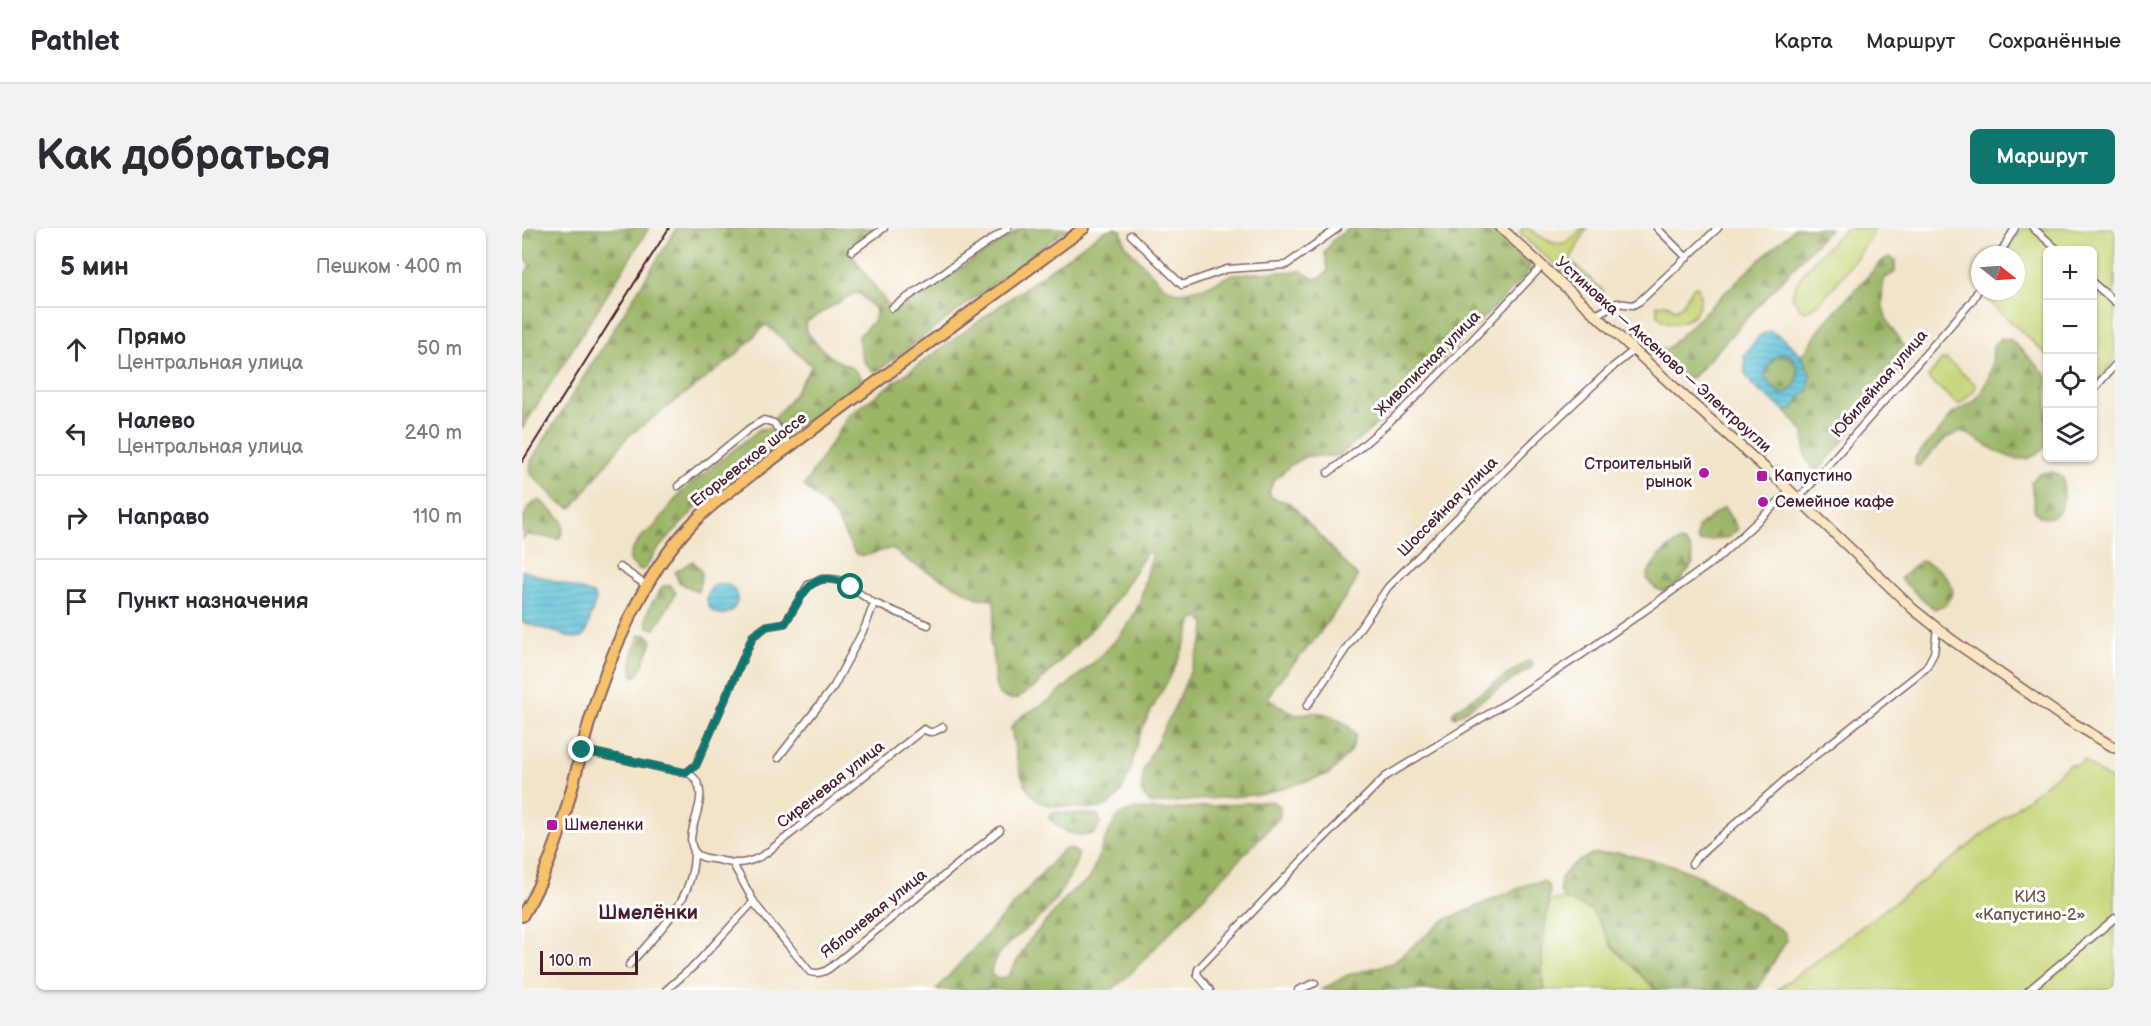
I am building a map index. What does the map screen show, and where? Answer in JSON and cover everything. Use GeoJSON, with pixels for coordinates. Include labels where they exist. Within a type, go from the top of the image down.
{"type":"FeatureCollection","features":[{"type":"Feature","properties":{"kind":"main road","name":"Егорьевское шоссе"},"geometry":{"type":"LineString","coordinates":[[522,916],[552,857],[602,684],[626,627],[647,586],[675,542],[718,500],[1084,228]]}},
{"type":"Feature","properties":{"kind":"main road","name":"Устиновка — Аксеново — Электроугли"},"geometry":{"type":"LineString","coordinates":[[1501,228],[1790,491],[1913,609],[2058,714],[2115,748]]}},
{"type":"Feature","properties":{"kind":"street"},"geometry":{"type":"LineString","coordinates":[[852,251],[884,228]]}},
{"type":"Feature","properties":{"kind":"street"},"geometry":{"type":"LineString","coordinates":[[892,308],[1008,228]]}},
{"type":"Feature","properties":{"kind":"street"},"geometry":{"type":"LineString","coordinates":[[1131,235],[1182,285],[1227,269],[1286,265],[1338,228]]}},
{"type":"Feature","properties":{"kind":"street"},"geometry":{"type":"LineString","coordinates":[[1657,228],[1687,258]]}},
{"type":"Feature","properties":{"kind":"street"},"geometry":{"type":"LineString","coordinates":[[1596,315],[1617,303],[1633,305],[1640,302],[1718,228]]}},
{"type":"Feature","properties":{"kind":"street"},"geometry":{"type":"LineString","coordinates":[[2004,246],[2015,228]]}},
{"type":"Feature","properties":{"kind":"street"},"geometry":{"type":"LineString","coordinates":[[2033,228],[2053,246]]}},
{"type":"Feature","properties":{"kind":"street","name":"Живописная улица"},"geometry":{"type":"LineString","coordinates":[[1328,473],[1363,447],[1423,391],[1542,266]]}},
{"type":"Feature","properties":{"kind":"street"},"geometry":{"type":"LineString","coordinates":[[2097,286],[2115,302]]}},
{"type":"Feature","properties":{"kind":"street","name":"Юбилейная улица"},"geometry":{"type":"LineString","coordinates":[[1798,499],[1973,300]]}},
{"type":"Feature","properties":{"kind":"street","name":"Шоссейная улица"},"geometry":{"type":"LineString","coordinates":[[1307,706],[1388,587],[1538,437],[1634,350]]}},
{"type":"Feature","properties":{"kind":"street"},"geometry":{"type":"LineString","coordinates":[[2097,385],[2115,365]]}},
{"type":"Feature","properties":{"kind":"street"},"geometry":{"type":"LineString","coordinates":[[678,486],[750,428],[764,420],[774,423],[790,447]]}},
{"type":"Feature","properties":{"kind":"street"},"geometry":{"type":"LineString","coordinates":[[1209,990],[1197,974],[1198,969],[1385,777],[1562,668],[1650,607],[1717,559],[1790,491]]}},
{"type":"Feature","properties":{"kind":"street"},"geometry":{"type":"LineString","coordinates":[[620,567],[647,586]]}},
{"type":"Feature","properties":{"kind":"street"},"geometry":{"type":"LineString","coordinates":[[686,773],[696,765],[753,636],[767,626],[785,623],[808,585],[822,579],[839,580],[874,603],[928,625]]}},
{"type":"Feature","properties":{"kind":"street"},"geometry":{"type":"LineString","coordinates":[[778,758],[834,686],[865,627],[874,603]]}},
{"type":"Feature","properties":{"kind":"street"},"geometry":{"type":"LineString","coordinates":[[1692,864],[1793,773],[1926,668],[1934,653],[1937,628]]}},
{"type":"Feature","properties":{"kind":"street","name":"Сиреневая улица"},"geometry":{"type":"LineString","coordinates":[[733,864],[755,860],[765,854],[924,729],[933,733],[943,727]]}},
{"type":"Feature","properties":{"kind":"street"},"geometry":{"type":"LineString","coordinates":[[582,750],[686,773],[695,778],[701,800],[693,835],[694,868],[681,904],[629,965]]}},
{"type":"Feature","properties":{"kind":"street","name":"Яблоневая улица"},"geometry":{"type":"LineString","coordinates":[[733,864],[754,901],[810,972],[823,973],[1000,830]]}},
{"type":"Feature","properties":{"kind":"street"},"geometry":{"type":"LineString","coordinates":[[694,851],[702,857],[733,864]]}},
{"type":"Feature","properties":{"kind":"street"},"geometry":{"type":"LineString","coordinates":[[666,990],[703,957],[754,901]]}},
{"type":"Feature","properties":{"kind":"street"},"geometry":{"type":"LineString","coordinates":[[2028,990],[2115,918]]}},
{"type":"Feature","properties":{"kind":"street"},"geometry":{"type":"LineString","coordinates":[[1298,990],[1315,983]]}},
{"type":"Feature","properties":{"kind":"green space"},"geometry":{"type":"Polygon","coordinates":[[[522,228],[649,228],[522,429],[522,279],[530,265],[522,257],[522,228]]]}},
{"type":"Feature","properties":{"kind":"green space"},"geometry":{"type":"Polygon","coordinates":[[[677,228],[880,228],[849,251],[893,312],[1022,228],[1068,228],[879,370],[873,371],[869,368],[860,351],[859,336],[875,319],[876,310],[860,294],[854,293],[806,322],[805,329],[820,348],[856,371],[862,379],[786,436],[774,418],[790,400],[812,366],[766,324],[733,358],[627,437],[572,508],[560,503],[530,473],[531,461],[677,228]]]}},
{"type":"Feature","properties":{"kind":"green space"},"geometry":{"type":"Polygon","coordinates":[[[1114,228],[1121,230],[1125,245],[1163,286],[1178,293],[1208,286],[1233,274],[1301,271],[1314,279],[1322,277],[1328,270],[1325,253],[1332,241],[1349,228],[1494,228],[1528,259],[1530,267],[1525,276],[1382,420],[1339,456],[1306,456],[1292,464],[1274,480],[1269,492],[1272,498],[1290,503],[1357,576],[1354,585],[1316,638],[1275,685],[1268,697],[1296,715],[1313,712],[1329,715],[1343,722],[1356,734],[1352,749],[1329,774],[1264,794],[1151,804],[1141,792],[1144,768],[1180,696],[1204,637],[1205,623],[1200,618],[1193,620],[1175,667],[1145,721],[1125,785],[1115,800],[1104,807],[1094,809],[1054,806],[1041,802],[1033,796],[1023,779],[1011,728],[1019,718],[1047,702],[1088,667],[1124,630],[1139,603],[1153,554],[1147,552],[1108,612],[1036,686],[1016,699],[1007,699],[999,694],[995,684],[990,641],[995,613],[994,601],[978,598],[910,562],[892,548],[863,556],[855,553],[833,513],[804,486],[849,415],[1102,232],[1114,228]]]}},
{"type":"Feature","properties":{"kind":"green space"},"geometry":{"type":"Polygon","coordinates":[[[1523,228],[1528,228],[1549,241],[1562,243],[1575,236],[1582,228],[1587,228],[1570,260],[1603,291],[1604,298],[1598,302],[1521,235],[1523,228]]]}},
{"type":"Feature","properties":{"kind":"green space"},"geometry":{"type":"Polygon","coordinates":[[[1795,228],[1830,228],[1692,378],[1679,377],[1641,347],[1638,343],[1645,337],[1666,350],[1795,228]]]}},
{"type":"Feature","properties":{"kind":"green space"},"geometry":{"type":"Polygon","coordinates":[[[1846,228],[1873,228],[1872,237],[1820,302],[1807,311],[1800,309],[1792,297],[1800,279],[1814,260],[1846,228]]]}},
{"type":"Feature","properties":{"kind":"green space"},"geometry":{"type":"Polygon","coordinates":[[[2022,228],[2115,228],[2115,360],[2097,381],[2097,246],[2043,246],[2043,351],[1987,300],[2025,300],[2025,246],[2010,246],[2022,228]]]}},
{"type":"Feature","properties":{"kind":"green space"},"geometry":{"type":"Polygon","coordinates":[[[1889,257],[1895,260],[1895,272],[1884,279],[1882,303],[1887,321],[1911,356],[1909,362],[1820,469],[1815,470],[1808,462],[1804,432],[1784,410],[1793,410],[1801,396],[1805,365],[1799,356],[1806,351],[1824,323],[1882,261],[1889,257]]]}},
{"type":"Feature","properties":{"kind":"green space"},"geometry":{"type":"Polygon","coordinates":[[[1695,286],[1698,287],[1700,300],[1696,311],[1689,318],[1680,322],[1671,323],[1663,320],[1658,314],[1657,305],[1666,304],[1675,309],[1679,307],[1695,286]]]}},
{"type":"Feature","properties":{"kind":"green space"},"geometry":{"type":"Polygon","coordinates":[[[2001,338],[2011,340],[2043,371],[2043,448],[2026,459],[2015,458],[2004,455],[1961,431],[1946,438],[1919,466],[1915,465],[1915,458],[1952,414],[1975,401],[1988,380],[1992,366],[1993,345],[2001,338]]]}},
{"type":"Feature","properties":{"kind":"green space"},"geometry":{"type":"Polygon","coordinates":[[[1782,354],[1789,355],[1798,368],[1795,385],[1790,391],[1781,394],[1765,379],[1770,364],[1782,354]]]}},
{"type":"Feature","properties":{"kind":"green space"},"geometry":{"type":"Polygon","coordinates":[[[1946,359],[1976,385],[1975,389],[1960,404],[1928,378],[1942,360],[1946,359]]]}},
{"type":"Feature","properties":{"kind":"green space"},"geometry":{"type":"Polygon","coordinates":[[[769,428],[777,434],[779,445],[723,485],[695,509],[655,552],[646,567],[642,570],[638,569],[629,560],[631,552],[640,538],[654,527],[681,492],[760,429],[769,428]]]}},
{"type":"Feature","properties":{"kind":"green space"},"geometry":{"type":"Polygon","coordinates":[[[2054,472],[2063,478],[2064,498],[2058,513],[2043,517],[2035,512],[2031,482],[2040,473],[2054,472]]]}},
{"type":"Feature","properties":{"kind":"green space"},"geometry":{"type":"Polygon","coordinates":[[[540,500],[562,520],[563,530],[559,539],[528,535],[522,539],[523,521],[527,511],[530,506],[540,500]]]}},
{"type":"Feature","properties":{"kind":"green space"},"geometry":{"type":"Polygon","coordinates":[[[1724,507],[1738,529],[1729,537],[1700,542],[1697,539],[1698,527],[1724,507]]]}},
{"type":"Feature","properties":{"kind":"green space"},"geometry":{"type":"Polygon","coordinates":[[[1681,541],[1689,547],[1693,563],[1672,588],[1660,590],[1653,587],[1647,579],[1651,568],[1670,547],[1681,541]]]}},
{"type":"Feature","properties":{"kind":"green space"},"geometry":{"type":"Polygon","coordinates":[[[693,561],[702,572],[698,592],[679,582],[675,572],[693,561]]]}},
{"type":"Feature","properties":{"kind":"green space"},"geometry":{"type":"Polygon","coordinates":[[[1920,561],[1936,568],[1951,586],[1953,592],[1946,605],[1934,609],[1900,579],[1920,561]]]}},
{"type":"Feature","properties":{"kind":"green space"},"geometry":{"type":"Polygon","coordinates":[[[663,586],[671,586],[676,593],[655,629],[648,627],[647,616],[663,586]]]}},
{"type":"Feature","properties":{"kind":"green space"},"geometry":{"type":"Polygon","coordinates":[[[640,635],[648,635],[652,641],[639,674],[634,677],[632,656],[640,635]]]}},
{"type":"Feature","properties":{"kind":"green space"},"geometry":{"type":"Polygon","coordinates":[[[1528,661],[1532,662],[1532,667],[1455,717],[1452,714],[1456,709],[1528,661]]]}},
{"type":"Feature","properties":{"kind":"green space","name":"КИЗ «Капустино-2»"},"geometry":{"type":"Polygon","coordinates":[[[2084,760],[2115,782],[2115,990],[1777,990],[1955,857],[2070,764],[2076,766],[2084,760]]]}},
{"type":"Feature","properties":{"kind":"green space"},"geometry":{"type":"Polygon","coordinates":[[[1271,801],[1280,806],[1280,817],[1112,990],[936,990],[1063,850],[1071,848],[1079,854],[1061,891],[1040,917],[1004,949],[992,966],[991,975],[999,979],[1008,976],[1029,941],[1072,891],[1089,880],[1106,837],[1118,816],[1134,809],[1166,810],[1271,801]]]}},
{"type":"Feature","properties":{"kind":"green space"},"geometry":{"type":"Polygon","coordinates":[[[1053,812],[1098,815],[1101,822],[1095,833],[1075,834],[1063,830],[1048,817],[1053,812]]]}},
{"type":"Feature","properties":{"kind":"green space"},"geometry":{"type":"Polygon","coordinates":[[[1620,853],[1672,865],[1702,877],[1784,932],[1787,940],[1757,990],[1656,990],[1612,946],[1591,910],[1564,899],[1560,890],[1561,878],[1572,865],[1592,854],[1620,853]]]}},
{"type":"Feature","properties":{"kind":"green space"},"geometry":{"type":"Polygon","coordinates":[[[1544,881],[1550,888],[1542,950],[1542,981],[1545,990],[1321,990],[1348,975],[1392,963],[1445,920],[1528,884],[1544,881]]]}},
{"type":"Feature","properties":{"kind":"green space"},"geometry":{"type":"Polygon","coordinates":[[[1564,899],[1591,909],[1612,946],[1656,990],[1545,990],[1541,957],[1545,922],[1550,901],[1564,899]]]}},
{"type":"Feature","properties":{"kind":"water"},"geometry":{"type":"Polygon","coordinates":[[[1770,331],[1794,348],[1806,365],[1810,377],[1808,391],[1801,396],[1793,410],[1784,410],[1753,386],[1745,374],[1744,355],[1760,335],[1770,331]],[[1782,354],[1775,358],[1765,375],[1765,379],[1781,394],[1793,388],[1797,378],[1798,369],[1790,355],[1782,354]]]}},
{"type":"Feature","properties":{"kind":"water"},"geometry":{"type":"Polygon","coordinates":[[[522,570],[593,594],[596,599],[586,632],[582,637],[574,638],[522,622],[522,570]]]}},
{"type":"Feature","properties":{"kind":"water"},"geometry":{"type":"Polygon","coordinates":[[[722,584],[728,585],[736,593],[736,605],[728,613],[722,614],[716,613],[708,605],[707,599],[708,593],[716,585],[722,584]]]}},
{"type":"Feature","properties":{"kind":"railway"},"geometry":{"type":"LineString","coordinates":[[522,462],[669,228]]}},
{"type":"Feature","properties":{"kind":"place","name":"Строительный рынок"},"geometry":{"type":"Point","coordinates":[1704,473]}},
{"type":"Feature","properties":{"kind":"place","name":"Капустино"},"geometry":{"type":"Point","coordinates":[1762,476]}},
{"type":"Feature","properties":{"kind":"place","name":"Семейное кафе"},"geometry":{"type":"Point","coordinates":[1763,502]}},
{"type":"Feature","properties":{"kind":"place","name":"Шмеленки"},"geometry":{"type":"Point","coordinates":[552,825]}},
{"type":"Feature","properties":{"kind":"district","name":"Шмелёнки"},"geometry":{"type":"Point","coordinates":[648,913]}},
{"type":"Feature","properties":{"kind":"route"},"geometry":{"type":"LineString","coordinates":[[582,750],[686,773],[696,765],[753,636],[767,626],[785,623],[808,585],[822,579],[830,579],[839,580],[851,587]]}}]}
